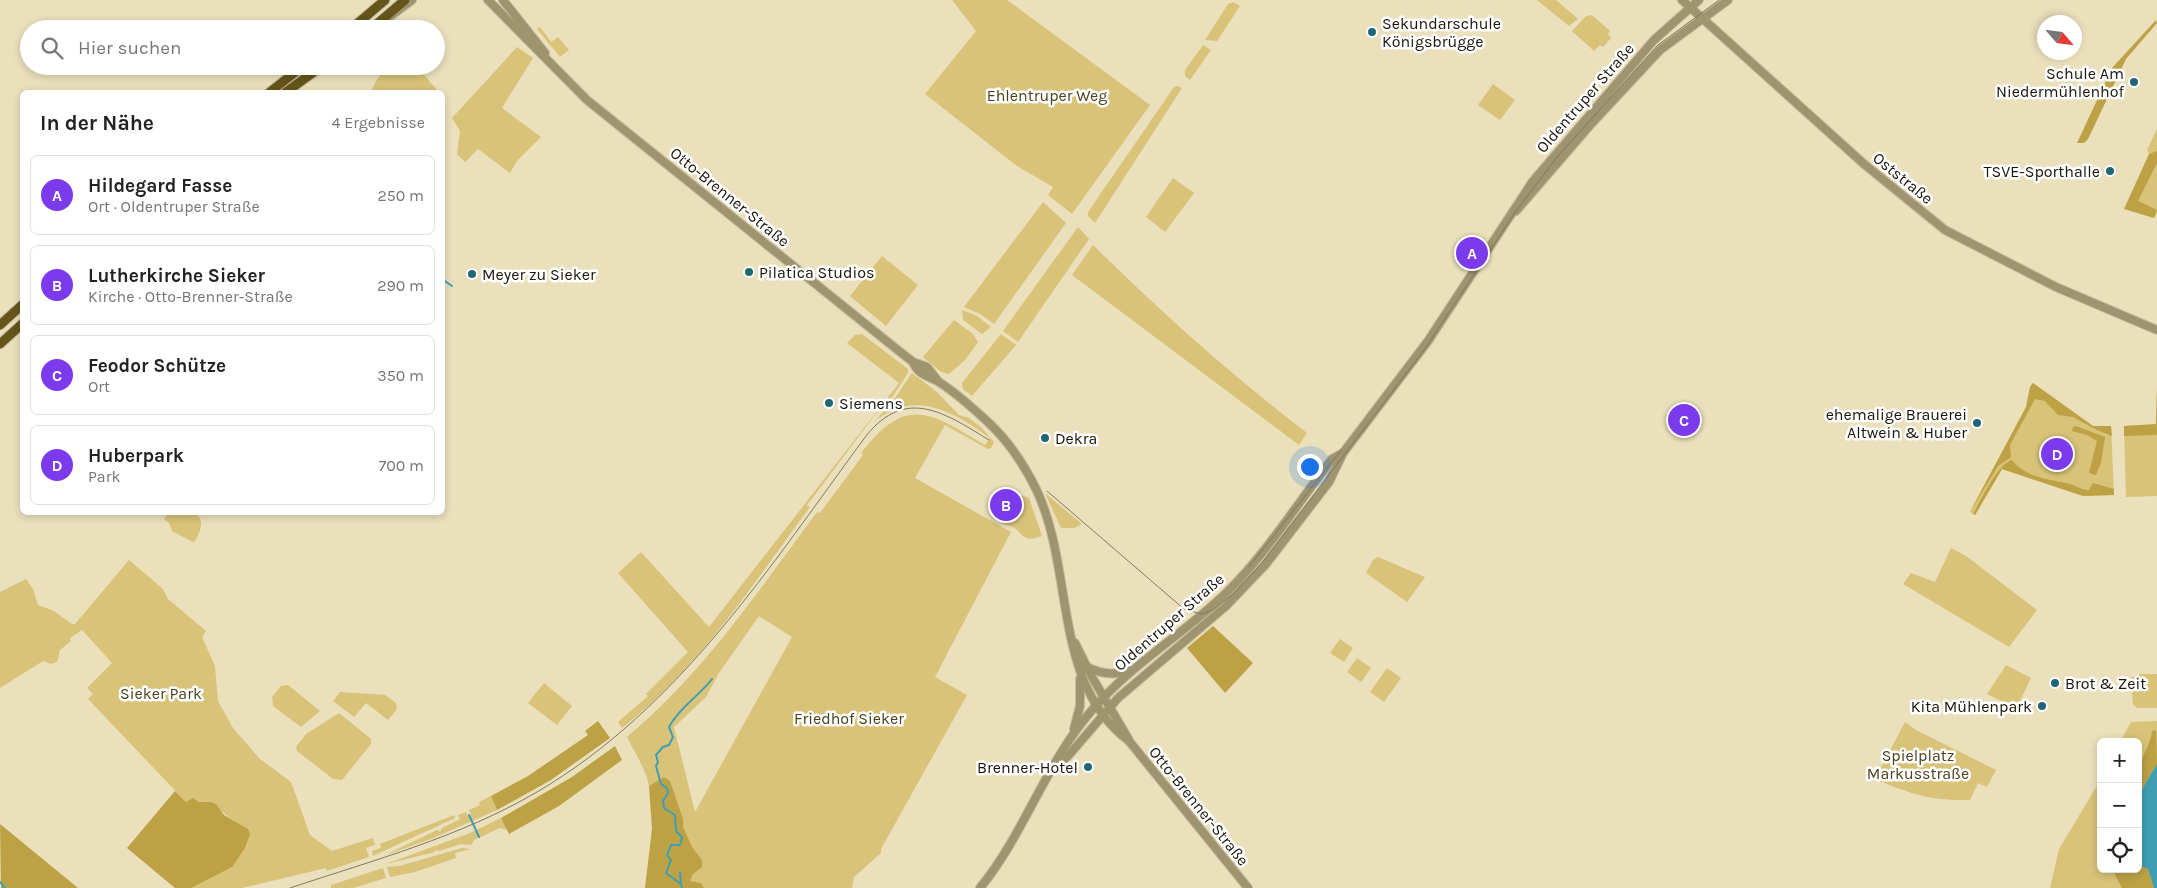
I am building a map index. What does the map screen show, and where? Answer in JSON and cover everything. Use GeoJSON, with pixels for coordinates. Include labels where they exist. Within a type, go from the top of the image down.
{"type":"FeatureCollection","features":[{"type":"Feature","properties":{"kind":"main road"},"geometry":{"type":"LineString","coordinates":[[362,20],[385,0]]}},
{"type":"Feature","properties":{"kind":"main road"},"geometry":{"type":"LineString","coordinates":[[382,20],[404,0]]}},
{"type":"Feature","properties":{"kind":"main road"},"geometry":{"type":"LineString","coordinates":[[273,90],[292,75]]}},
{"type":"Feature","properties":{"kind":"main road"},"geometry":{"type":"LineString","coordinates":[[289,90],[310,75]]}},
{"type":"Feature","properties":{"kind":"main road"},"geometry":{"type":"LineString","coordinates":[[0,325],[20,307]]}},
{"type":"Feature","properties":{"kind":"main road"},"geometry":{"type":"LineString","coordinates":[[0,344],[20,326]]}},
{"type":"Feature","properties":{"kind":"street"},"geometry":{"type":"LineString","coordinates":[[384,20],[398,12],[412,0]]}},
{"type":"Feature","properties":{"kind":"street","name":"Otto-Brenner-Straße"},"geometry":{"type":"LineString","coordinates":[[488,0],[587,100],[913,362],[927,367],[938,381],[995,429],[1028,474],[1052,531],[1079,672],[1102,715],[1114,730],[1129,741]]}},
{"type":"Feature","properties":{"kind":"street","name":"Otto-Brenner-Straße"},"geometry":{"type":"LineString","coordinates":[[504,0],[557,69]]}},
{"type":"Feature","properties":{"kind":"street","name":"Oststraße"},"geometry":{"type":"LineString","coordinates":[[1682,0],[1864,164],[1945,230],[2056,287],[2157,330]]}},
{"type":"Feature","properties":{"kind":"street","name":"Oldentruper Straße"},"geometry":{"type":"LineString","coordinates":[[1054,768],[1068,756],[1102,715],[1141,677],[1217,614],[1250,582],[1328,482],[1343,453],[1428,341],[1533,181],[1561,146],[1623,79],[1654,40],[1699,0]]}},
{"type":"Feature","properties":{"kind":"street","name":"Oldentruper Straße"},"geometry":{"type":"LineString","coordinates":[[1511,216],[1528,200],[1579,137],[1660,50],[1728,0]]}},
{"type":"Feature","properties":{"kind":"street","name":"Oldentruper Straße"},"geometry":{"type":"LineString","coordinates":[[980,888],[998,865],[1071,738],[1096,706],[1137,667],[1226,594],[1257,558],[1332,459],[1343,453]]}},
{"type":"Feature","properties":{"kind":"street","name":"Otto-Brenner-Straße"},"geometry":{"type":"LineString","coordinates":[[1072,637],[1129,741],[1248,888]]}},
{"type":"Feature","properties":{"kind":"street"},"geometry":{"type":"LineString","coordinates":[[1087,667],[1099,673],[1112,674],[1137,667]]}},
{"type":"Feature","properties":{"kind":"street"},"geometry":{"type":"LineString","coordinates":[[1071,738],[1080,706],[1079,672]]}},
{"type":"Feature","properties":{"kind":"green space","name":"Ehlentruper Weg"},"geometry":{"type":"Polygon","coordinates":[[[952,0],[1007,0],[1150,105],[1072,214],[1048,195],[1053,187],[1017,166],[925,94],[976,31],[952,0]]]}},
{"type":"Feature","properties":{"kind":"green space"},"geometry":{"type":"Polygon","coordinates":[[[1537,0],[1556,0],[1578,19],[1569,26],[1537,0]]]}},
{"type":"Feature","properties":{"kind":"green space"},"geometry":{"type":"Polygon","coordinates":[[[1233,2],[1240,6],[1217,41],[1205,40],[1228,4],[1233,2]]]}},
{"type":"Feature","properties":{"kind":"green space"},"geometry":{"type":"Polygon","coordinates":[[[1592,15],[1610,31],[1608,34],[1611,38],[1603,47],[1600,45],[1594,51],[1572,31],[1586,16],[1592,15]]]}},
{"type":"Feature","properties":{"kind":"green space"},"geometry":{"type":"Polygon","coordinates":[[[540,27],[551,42],[558,37],[569,50],[560,57],[537,29],[540,27]]]}},
{"type":"Feature","properties":{"kind":"green space"},"geometry":{"type":"Polygon","coordinates":[[[1203,45],[1211,50],[1190,80],[1185,76],[1185,70],[1203,45]]]}},
{"type":"Feature","properties":{"kind":"green space"},"geometry":{"type":"Polygon","coordinates":[[[517,47],[533,58],[502,108],[541,137],[517,161],[510,173],[478,149],[465,162],[457,154],[460,131],[452,118],[517,47]]]}},
{"type":"Feature","properties":{"kind":"green space"},"geometry":{"type":"Polygon","coordinates":[[[380,75],[424,75],[437,90],[372,90],[380,75]]]}},
{"type":"Feature","properties":{"kind":"green space"},"geometry":{"type":"Polygon","coordinates":[[[1493,84],[1515,100],[1500,120],[1478,105],[1493,84]]]}},
{"type":"Feature","properties":{"kind":"green space"},"geometry":{"type":"Polygon","coordinates":[[[1174,87],[1182,88],[1095,223],[1088,216],[1088,212],[1174,87]]]}},
{"type":"Feature","properties":{"kind":"green space"},"geometry":{"type":"Polygon","coordinates":[[[2157,129],[2157,213],[2154,218],[2125,209],[2149,154],[2147,150],[2157,129]]]}},
{"type":"Feature","properties":{"kind":"green space"},"geometry":{"type":"Polygon","coordinates":[[[1173,178],[1194,193],[1165,232],[1146,217],[1173,178]]]}},
{"type":"Feature","properties":{"kind":"green space"},"geometry":{"type":"Polygon","coordinates":[[[1043,202],[1066,223],[994,324],[980,314],[964,307],[1043,202]]]}},
{"type":"Feature","properties":{"kind":"green space"},"geometry":{"type":"Polygon","coordinates":[[[1078,227],[1089,239],[1018,342],[1003,331],[1078,227]]]}},
{"type":"Feature","properties":{"kind":"green space"},"geometry":{"type":"Polygon","coordinates":[[[1093,245],[1197,342],[1251,389],[1307,433],[1299,445],[1072,275],[1093,245]]]}},
{"type":"Feature","properties":{"kind":"green space"},"geometry":{"type":"Polygon","coordinates":[[[882,256],[918,285],[886,326],[850,296],[882,256]]]}},
{"type":"Feature","properties":{"kind":"green space"},"geometry":{"type":"Polygon","coordinates":[[[962,310],[977,316],[991,327],[982,334],[963,320],[962,310]]]}},
{"type":"Feature","properties":{"kind":"green space"},"geometry":{"type":"Polygon","coordinates":[[[954,320],[973,334],[978,342],[965,360],[949,374],[941,372],[923,357],[954,320]]]}},
{"type":"Feature","properties":{"kind":"green space"},"geometry":{"type":"Polygon","coordinates":[[[862,334],[908,369],[908,373],[889,402],[877,412],[807,505],[810,507],[723,624],[700,652],[650,705],[622,728],[618,722],[648,696],[646,694],[688,652],[618,573],[641,552],[709,627],[899,383],[847,343],[855,335],[862,334]]]}},
{"type":"Feature","properties":{"kind":"green space"},"geometry":{"type":"Polygon","coordinates":[[[1001,334],[1016,345],[972,396],[963,389],[962,383],[1001,334]]]}},
{"type":"Feature","properties":{"kind":"green space","name":"Friedhof Sieker"},"geometry":{"type":"Polygon","coordinates":[[[912,373],[937,392],[959,415],[969,418],[982,428],[994,442],[991,448],[988,449],[945,425],[915,478],[1011,532],[935,677],[967,695],[881,849],[881,853],[854,877],[852,888],[645,888],[652,832],[652,803],[646,775],[627,737],[681,686],[729,630],[817,512],[820,513],[863,455],[861,453],[877,434],[892,422],[906,416],[919,414],[933,417],[948,424],[985,445],[990,438],[948,413],[919,405],[904,406],[889,412],[874,422],[893,401],[912,373]],[[759,616],[719,673],[706,697],[674,727],[695,812],[792,637],[759,616]]]}},
{"type":"Feature","properties":{"kind":"green space"},"geometry":{"type":"Polygon","coordinates":[[[2033,383],[2093,426],[2111,426],[2114,495],[2083,496],[2002,469],[1975,515],[1970,512],[2026,407],[2030,387],[2033,383]]]}},
{"type":"Feature","properties":{"kind":"green space"},"geometry":{"type":"Polygon","coordinates":[[[2157,387],[2157,496],[2126,497],[2124,426],[2156,425],[2157,387]]]}},
{"type":"Feature","properties":{"kind":"green space"},"geometry":{"type":"Polygon","coordinates":[[[1045,493],[1082,524],[1074,528],[1061,528],[1045,493]]]}},
{"type":"Feature","properties":{"kind":"green space"},"geometry":{"type":"Polygon","coordinates":[[[1021,495],[1029,498],[1042,536],[1027,538],[1015,528],[1000,522],[1012,522],[1018,514],[1021,495]]]}},
{"type":"Feature","properties":{"kind":"green space"},"geometry":{"type":"Polygon","coordinates":[[[167,515],[197,515],[201,526],[195,541],[193,542],[172,531],[169,523],[164,519],[167,515]]]}},
{"type":"Feature","properties":{"kind":"green space"},"geometry":{"type":"Polygon","coordinates":[[[1951,548],[1966,556],[2037,610],[2009,647],[1903,584],[1911,573],[1935,582],[1951,548]]]}},
{"type":"Feature","properties":{"kind":"green space"},"geometry":{"type":"Polygon","coordinates":[[[1378,557],[1425,577],[1407,602],[1366,573],[1373,560],[1378,557]]]}},
{"type":"Feature","properties":{"kind":"green space","name":"Sieker Park"},"geometry":{"type":"Polygon","coordinates":[[[129,560],[163,589],[168,599],[206,631],[202,637],[215,666],[218,701],[233,728],[260,759],[291,782],[310,835],[332,851],[373,838],[375,845],[366,848],[369,857],[327,871],[326,868],[242,888],[191,888],[243,826],[216,807],[195,799],[186,802],[88,699],[93,694],[87,688],[112,663],[82,630],[70,638],[71,641],[60,650],[57,662],[51,664],[43,661],[0,688],[0,592],[26,579],[33,589],[38,605],[54,611],[72,624],[75,624],[129,560]]]}},
{"type":"Feature","properties":{"kind":"green space"},"geometry":{"type":"Polygon","coordinates":[[[1340,639],[1353,648],[1344,662],[1330,653],[1340,639]]]}},
{"type":"Feature","properties":{"kind":"green space"},"geometry":{"type":"Polygon","coordinates":[[[1357,658],[1371,668],[1361,682],[1347,672],[1357,658]]]}},
{"type":"Feature","properties":{"kind":"green space"},"geometry":{"type":"Polygon","coordinates":[[[2006,665],[2031,678],[2019,703],[2012,700],[2009,705],[1987,694],[2006,665]]]}},
{"type":"Feature","properties":{"kind":"green space"},"geometry":{"type":"Polygon","coordinates":[[[1387,668],[1401,678],[1384,702],[1370,692],[1387,668]]]}},
{"type":"Feature","properties":{"kind":"green space"},"geometry":{"type":"Polygon","coordinates":[[[2139,674],[2157,674],[2157,708],[2137,708],[2133,704],[2131,677],[2139,677],[2139,674]]]}},
{"type":"Feature","properties":{"kind":"green space"},"geometry":{"type":"Polygon","coordinates":[[[544,683],[572,706],[557,725],[528,703],[544,683]]]}},
{"type":"Feature","properties":{"kind":"green space"},"geometry":{"type":"Polygon","coordinates":[[[288,685],[320,711],[301,727],[273,706],[272,697],[281,686],[288,685]]]}},
{"type":"Feature","properties":{"kind":"green space"},"geometry":{"type":"Polygon","coordinates":[[[340,692],[385,695],[396,703],[397,709],[388,720],[366,703],[354,717],[333,701],[340,692]]]}},
{"type":"Feature","properties":{"kind":"green space"},"geometry":{"type":"Polygon","coordinates":[[[339,713],[371,739],[371,744],[342,780],[333,779],[297,751],[296,747],[306,734],[339,713]]]}},
{"type":"Feature","properties":{"kind":"green space"},"geometry":{"type":"Polygon","coordinates":[[[2157,721],[2157,888],[2050,888],[2059,849],[2097,786],[2097,873],[2142,873],[2142,738],[2122,738],[2131,722],[2157,721]]]}},
{"type":"Feature","properties":{"kind":"green space","name":"Spielplatz Markusstraße"},"geometry":{"type":"Polygon","coordinates":[[[1905,722],[1916,730],[1996,770],[1987,787],[1978,783],[1970,800],[1956,800],[1921,796],[1875,779],[1905,722]]]}},
{"type":"Feature","properties":{"kind":"green space"},"geometry":{"type":"Polygon","coordinates":[[[491,796],[497,810],[431,839],[383,856],[437,830],[440,832],[442,828],[460,819],[458,815],[466,812],[468,816],[471,815],[469,810],[480,805],[479,802],[491,796]]]}},
{"type":"Feature","properties":{"kind":"green space"},"geometry":{"type":"Polygon","coordinates":[[[454,815],[455,818],[373,856],[372,851],[381,848],[380,844],[454,815]]]}},
{"type":"Feature","properties":{"kind":"green space"},"geometry":{"type":"Polygon","coordinates":[[[501,818],[507,830],[500,828],[474,840],[471,845],[461,844],[386,864],[470,833],[501,818]]]}},
{"type":"Feature","properties":{"kind":"green space"},"geometry":{"type":"Polygon","coordinates":[[[462,848],[470,849],[455,853],[456,858],[415,872],[390,877],[387,867],[399,866],[462,848]]]}},
{"type":"Feature","properties":{"kind":"green space"},"geometry":{"type":"Polygon","coordinates":[[[383,868],[386,878],[353,888],[331,888],[331,885],[383,868]]]}},
{"type":"Feature","properties":{"kind":"shaded area"},"geometry":{"type":"Polygon","coordinates":[[[2156,20],[2157,23],[2126,59],[2088,139],[2084,143],[2077,143],[2112,68],[2156,20]]]}},
{"type":"Feature","properties":{"kind":"shaded area"},"geometry":{"type":"Polygon","coordinates":[[[2157,151],[2157,163],[2138,201],[2157,210],[2154,218],[2124,209],[2149,154],[2157,151]]]}},
{"type":"Feature","properties":{"kind":"shaded area"},"geometry":{"type":"Polygon","coordinates":[[[2033,383],[2093,426],[2111,426],[2112,436],[2073,417],[2058,415],[2045,401],[2035,399],[2010,445],[2011,457],[1998,466],[1970,512],[2026,407],[2030,387],[2033,383]]]}},
{"type":"Feature","properties":{"kind":"shaded area"},"geometry":{"type":"Polygon","coordinates":[[[2157,387],[2157,435],[2124,436],[2124,426],[2156,424],[2157,387]]]}},
{"type":"Feature","properties":{"kind":"shaded area"},"geometry":{"type":"Polygon","coordinates":[[[2076,426],[2105,437],[2101,463],[2096,475],[2089,473],[2097,441],[2087,435],[2072,431],[2073,427],[2076,426]]]}},
{"type":"Feature","properties":{"kind":"shaded area"},"geometry":{"type":"Polygon","coordinates":[[[2012,460],[2017,466],[2030,474],[2086,490],[2089,490],[2093,483],[2114,489],[2114,495],[2083,496],[2002,469],[1975,515],[1973,514],[1995,475],[2006,463],[2012,460]]]}},
{"type":"Feature","properties":{"kind":"shaded area"},"geometry":{"type":"Polygon","coordinates":[[[1213,626],[1253,663],[1225,693],[1187,648],[1213,626]]]}},
{"type":"Feature","properties":{"kind":"shaded area"},"geometry":{"type":"Polygon","coordinates":[[[598,721],[610,738],[551,780],[497,810],[491,796],[528,776],[588,735],[585,731],[598,721]]]}},
{"type":"Feature","properties":{"kind":"shaded area"},"geometry":{"type":"Polygon","coordinates":[[[2156,730],[2157,764],[2142,789],[2142,760],[2152,731],[2156,730]]]}},
{"type":"Feature","properties":{"kind":"shaded area"},"geometry":{"type":"Polygon","coordinates":[[[615,746],[622,760],[559,806],[509,834],[501,818],[572,777],[615,746]]]}},
{"type":"Feature","properties":{"kind":"shaded area"},"geometry":{"type":"Polygon","coordinates":[[[664,777],[670,781],[683,819],[683,827],[692,847],[702,860],[702,867],[693,874],[690,881],[701,883],[704,888],[645,888],[652,829],[649,786],[664,777]]]}},
{"type":"Feature","properties":{"kind":"shaded area"},"geometry":{"type":"Polygon","coordinates":[[[175,791],[186,802],[193,798],[199,802],[216,804],[224,815],[248,829],[250,834],[245,848],[232,867],[191,888],[175,888],[127,848],[175,791]]]}},
{"type":"Feature","properties":{"kind":"shaded area"},"geometry":{"type":"Polygon","coordinates":[[[0,824],[78,888],[1,888],[0,824]]]}},
{"type":"Feature","properties":{"kind":"shaded area"},"geometry":{"type":"Polygon","coordinates":[[[2142,867],[2148,869],[2154,888],[2122,888],[2114,873],[2142,873],[2142,867]]]}},
{"type":"Feature","properties":{"kind":"water"},"geometry":{"type":"Polygon","coordinates":[[[2157,764],[2157,888],[2154,888],[2148,869],[2142,867],[2142,789],[2157,764]]]}},
{"type":"Feature","properties":{"kind":"waterway"},"geometry":{"type":"LineString","coordinates":[[445,281],[452,286]]}},
{"type":"Feature","properties":{"kind":"waterway"},"geometry":{"type":"LineString","coordinates":[[682,888],[681,884],[666,873],[671,860],[667,855],[671,845],[680,845],[682,837],[676,831],[675,815],[664,808],[663,801],[668,793],[667,788],[661,784],[656,766],[658,762],[656,755],[663,747],[669,745],[673,737],[669,727],[673,720],[712,679]]}},
{"type":"Feature","properties":{"kind":"waterway"},"geometry":{"type":"LineString","coordinates":[[469,815],[479,837]]}},
{"type":"Feature","properties":{"kind":"waterway"},"geometry":{"type":"LineString","coordinates":[[680,872],[681,884]]}},
{"type":"Feature","properties":{"kind":"waterway"},"geometry":{"type":"LineString","coordinates":[[0,882],[5,888]]}},
{"type":"Feature","properties":{"kind":"tram line"},"geometry":{"type":"LineString","coordinates":[[1047,491],[1184,609],[1201,614],[1213,610],[1234,593],[1261,564],[1424,350],[1516,211],[1558,156],[1658,45],[1719,0]]}},
{"type":"Feature","properties":{"kind":"tram line"},"geometry":{"type":"LineString","coordinates":[[290,888],[385,857],[478,822],[537,792],[588,758],[635,719],[679,677],[719,631],[794,535],[866,436],[881,421],[896,412],[911,408],[926,409],[957,421],[989,440]]}},
{"type":"Feature","properties":{"kind":"tram line"},"geometry":{"type":"LineString","coordinates":[[1249,567],[1342,449]]}},
{"type":"Feature","properties":{"kind":"place","name":"Sekundarschule Königsbrügge"},"geometry":{"type":"Point","coordinates":[1372,32]}},
{"type":"Feature","properties":{"kind":"place","name":"Schule Am Niedermühlenhof"},"geometry":{"type":"Point","coordinates":[2134,82]}},
{"type":"Feature","properties":{"kind":"place","name":"TSVE-Sporthalle"},"geometry":{"type":"Point","coordinates":[2110,171]}},
{"type":"Feature","properties":{"kind":"place","name":"Hildegard Fasse"},"geometry":{"type":"Point","coordinates":[1472,253]}},
{"type":"Feature","properties":{"kind":"place","name":"Pilatica Studios"},"geometry":{"type":"Point","coordinates":[749,272]}},
{"type":"Feature","properties":{"kind":"place","name":"Meyer zu Sieker"},"geometry":{"type":"Point","coordinates":[472,274]}},
{"type":"Feature","properties":{"kind":"place","name":"Siemens"},"geometry":{"type":"Point","coordinates":[829,403]}},
{"type":"Feature","properties":{"kind":"place","name":"Feodor Schütze"},"geometry":{"type":"Point","coordinates":[1684,420]}},
{"type":"Feature","properties":{"kind":"place","name":"ehemalige Brauerei Altwein & Huber"},"geometry":{"type":"Point","coordinates":[1977,423]}},
{"type":"Feature","properties":{"kind":"place","name":"Dekra"},"geometry":{"type":"Point","coordinates":[1045,438]}},
{"type":"Feature","properties":{"kind":"place","name":"Huberpark"},"geometry":{"type":"Point","coordinates":[2057,454]}},
{"type":"Feature","properties":{"kind":"place","name":"Lutherkirche Sieker"},"geometry":{"type":"Point","coordinates":[1006,505]}},
{"type":"Feature","properties":{"kind":"place","name":"Brot & Zeit"},"geometry":{"type":"Point","coordinates":[2055,683]}},
{"type":"Feature","properties":{"kind":"place","name":"Kita Mühlenpark"},"geometry":{"type":"Point","coordinates":[2042,706]}},
{"type":"Feature","properties":{"kind":"place","name":"Brenner-Hotel"},"geometry":{"type":"Point","coordinates":[1088,767]}}]}
